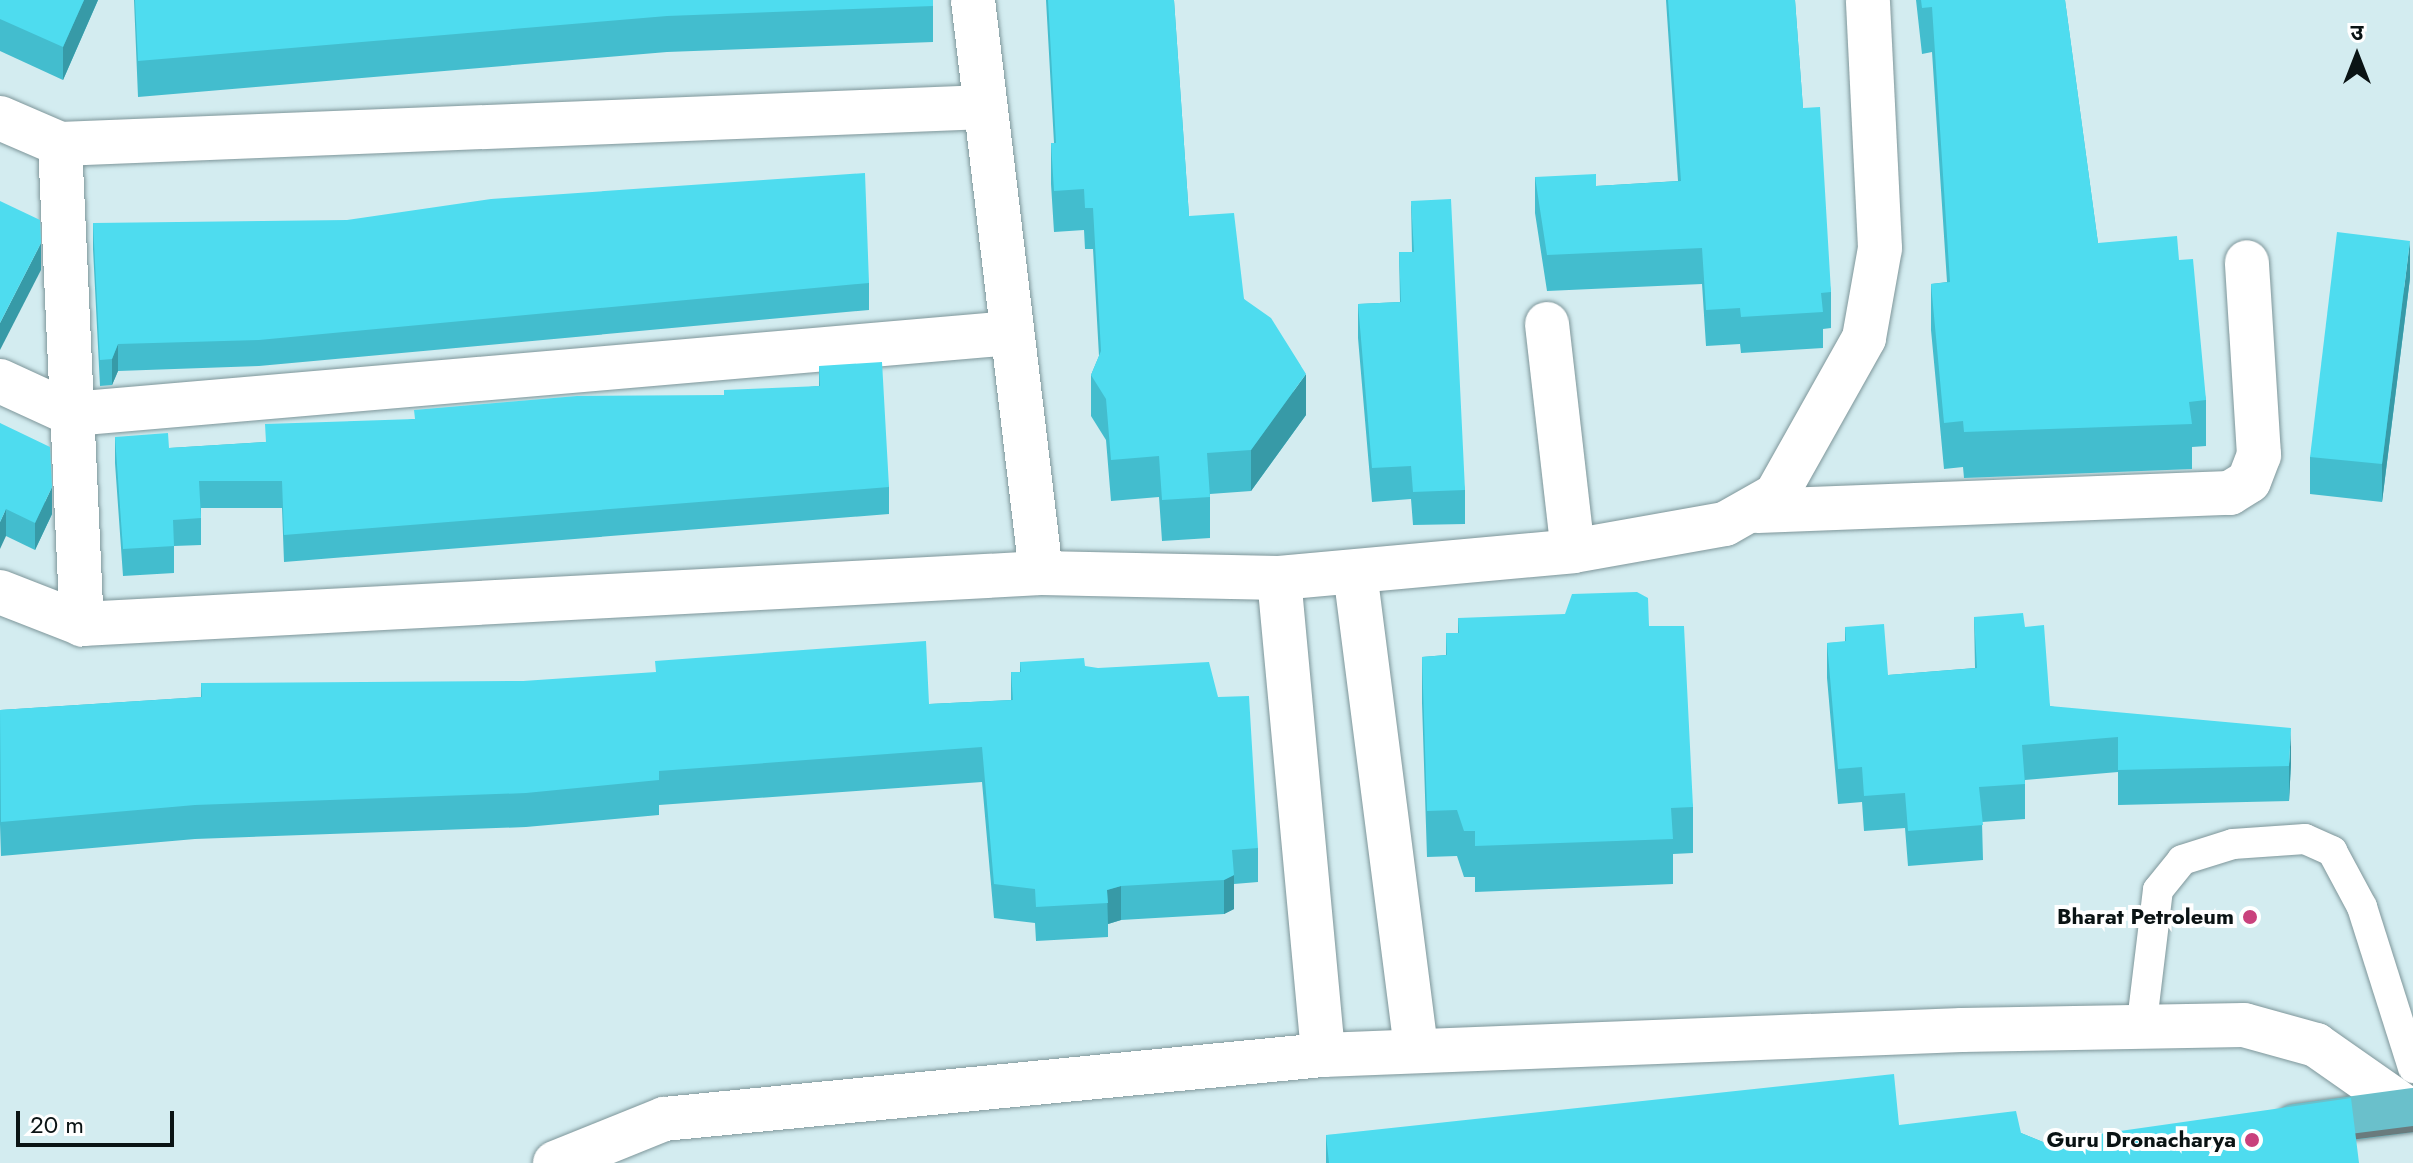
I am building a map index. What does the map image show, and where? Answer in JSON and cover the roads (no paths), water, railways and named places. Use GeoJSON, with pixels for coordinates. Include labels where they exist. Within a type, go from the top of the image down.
{"type":"FeatureCollection","features":[{"type":"Feature","properties":{"kind":"highway"},"geometry":{"type":"LineString","coordinates":[[2255,1132],[2412,1096]]}},
{"type":"Feature","properties":{"kind":"street"},"geometry":{"type":"LineString","coordinates":[[973,0],[1041,573]]}},
{"type":"Feature","properties":{"kind":"street"},"geometry":{"type":"LineString","coordinates":[[1758,511],[1776,495],[1847,374],[1875,294],[1880,248],[1868,0]]}},
{"type":"Feature","properties":{"kind":"street"},"geometry":{"type":"LineString","coordinates":[[0,118],[60,144],[985,107]]}},
{"type":"Feature","properties":{"kind":"street"},"geometry":{"type":"LineString","coordinates":[[60,144],[82,624]]}},
{"type":"Feature","properties":{"kind":"street"},"geometry":{"type":"LineString","coordinates":[[0,592],[82,624],[1041,573],[1279,578],[1573,551],[1725,524],[1758,511],[2230,493],[2249,481],[2259,455],[2247,262]]}},
{"type":"Feature","properties":{"kind":"street"},"geometry":{"type":"LineString","coordinates":[[1547,324],[1573,551]]}},
{"type":"Feature","properties":{"kind":"street"},"geometry":{"type":"LineString","coordinates":[[0,381],[72,414],[1011,333]]}},
{"type":"Feature","properties":{"kind":"street"},"geometry":{"type":"LineString","coordinates":[[1355,572],[1416,1050]]}},
{"type":"Feature","properties":{"kind":"street"},"geometry":{"type":"LineString","coordinates":[[1279,578],[1323,1055]]}},
{"type":"Feature","properties":{"kind":"street"},"geometry":{"type":"LineString","coordinates":[[555,1163],[664,1119],[1323,1055],[1416,1050],[2244,1025],[2284,1033],[2316,1045],[2412,1096]]}},
{"type":"Feature","properties":{"kind":"lane"},"geometry":{"type":"LineString","coordinates":[[2141,1030],[2158,890],[2182,860],[2233,844],[2305,839],[2332,851],[2362,907],[2412,1096]]}},
{"type":"Feature","properties":{"kind":"railway"},"geometry":{"type":"LineString","coordinates":[[2334,1139],[2413,1129]]}},
{"type":"Feature","properties":{"kind":"place","name":"Bharat Petroleum"},"geometry":{"type":"Point","coordinates":[2250,917]}},
{"type":"Feature","properties":{"kind":"place","name":"Guru Dronacharya"},"geometry":{"type":"Point","coordinates":[2252,1140]}}]}
